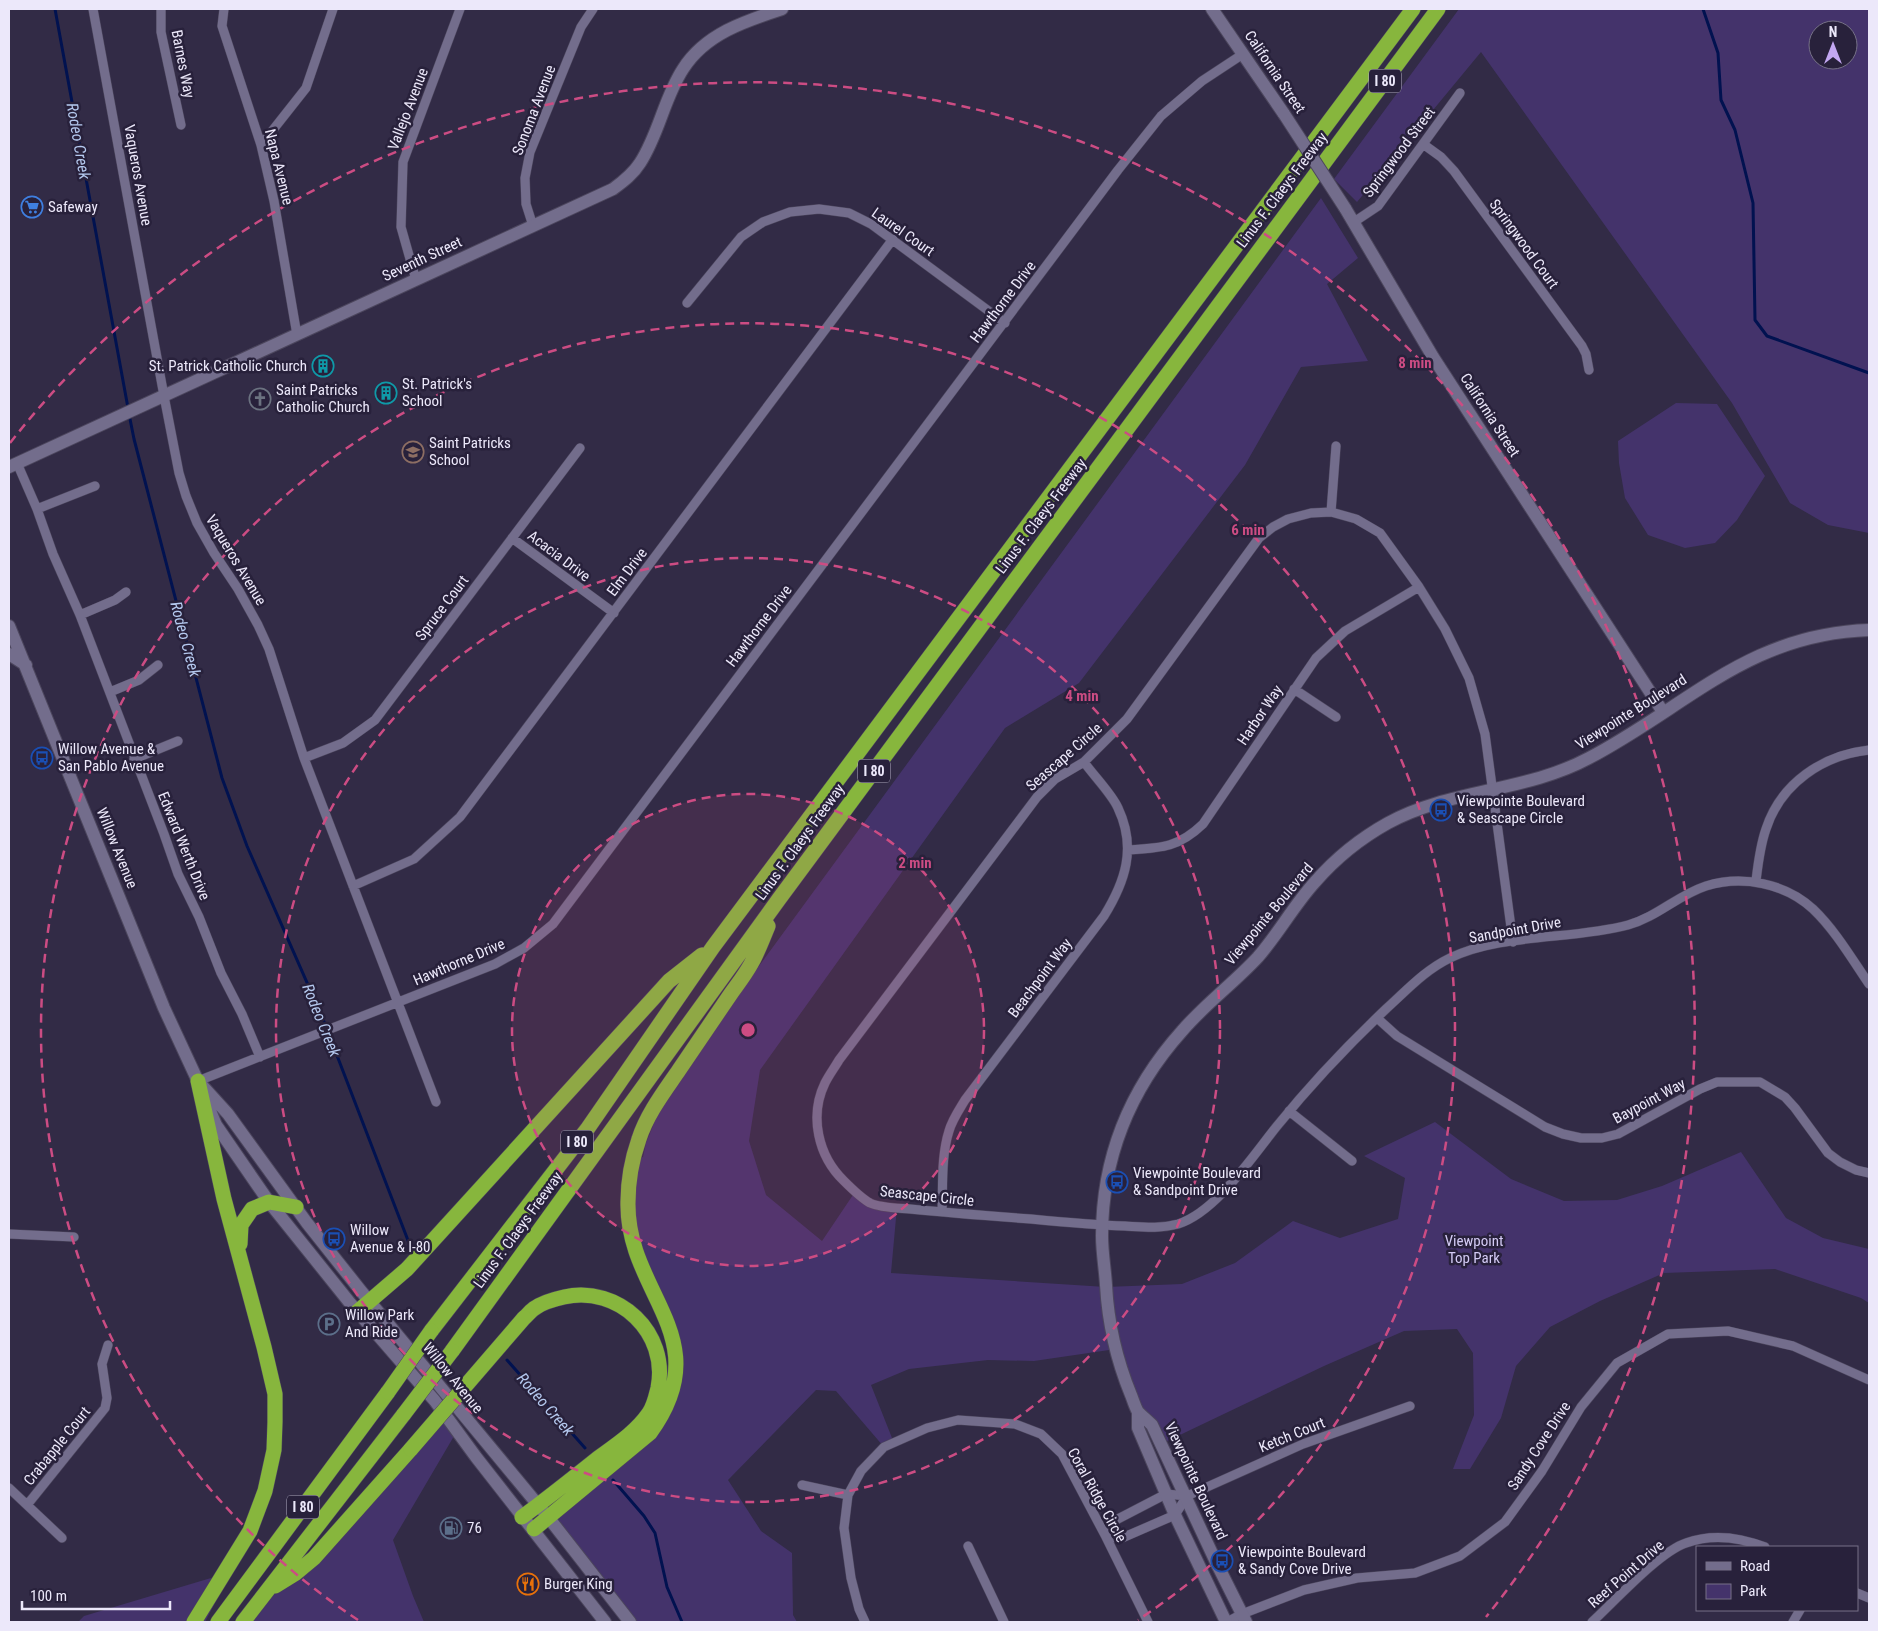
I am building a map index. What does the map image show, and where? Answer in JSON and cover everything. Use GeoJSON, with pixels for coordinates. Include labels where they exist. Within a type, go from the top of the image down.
{"type":"FeatureCollection","features":[{"type":"Feature","properties":{"kind":"highway","name":"Linus F. Claeys Freeway"},"geometry":{"type":"LineString","coordinates":[[218,1622],[431,1331],[588,1128],[713,947],[1413,9]]}},
{"type":"Feature","properties":{"kind":"highway","name":"Linus F. Claeys Freeway"},"geometry":{"type":"LineString","coordinates":[[243,1622],[452,1351],[779,899],[1438,9]]}},
{"type":"Feature","properties":{"kind":"highway"},"geometry":{"type":"LineString","coordinates":[[534,1529],[650,1433],[662,1416],[670,1397],[676,1375],[676,1352],[671,1328],[638,1260],[631,1234],[628,1204],[629,1174],[639,1138],[657,1103],[752,963],[779,899]]}},
{"type":"Feature","properties":{"kind":"highway"},"geometry":{"type":"LineString","coordinates":[[357,1312],[407,1270],[669,981],[713,947]]}},
{"type":"Feature","properties":{"kind":"highway"},"geometry":{"type":"LineString","coordinates":[[194,1622],[250,1531],[265,1491],[274,1450],[274,1394],[264,1347],[224,1199],[198,1081]]}},
{"type":"Feature","properties":{"kind":"highway"},"geometry":{"type":"LineString","coordinates":[[239,1255],[241,1225],[252,1209],[269,1202],[296,1208]]}},
{"type":"Feature","properties":{"kind":"highway"},"geometry":{"type":"LineString","coordinates":[[269,1589],[296,1574],[314,1558],[524,1318],[536,1307],[556,1298],[573,1295],[608,1299],[632,1314],[651,1336],[659,1356],[660,1375],[650,1412],[633,1431],[522,1517]]}},
{"type":"Feature","properties":{"kind":"street","name":"Vaqueros Avenue"},"geometry":{"type":"LineString","coordinates":[[93,9],[164,396],[179,473],[186,496],[197,523],[258,625],[279,677],[304,758],[436,1102]]}},
{"type":"Feature","properties":{"kind":"street","name":"Barnes Way"},"geometry":{"type":"LineString","coordinates":[[160,9],[161,32],[181,125]]}},
{"type":"Feature","properties":{"kind":"street","name":"Napa Avenue"},"geometry":{"type":"LineString","coordinates":[[224,9],[222,26],[261,145],[274,201],[296,335]]}},
{"type":"Feature","properties":{"kind":"street"},"geometry":{"type":"LineString","coordinates":[[261,145],[306,88],[333,9]]}},
{"type":"Feature","properties":{"kind":"street","name":"Vallejo Avenue"},"geometry":{"type":"LineString","coordinates":[[416,280],[401,227],[403,162],[460,9]]}},
{"type":"Feature","properties":{"kind":"street","name":"Sonoma Avenue"},"geometry":{"type":"LineString","coordinates":[[533,226],[525,195],[525,178],[530,152],[581,28],[593,9]]}},
{"type":"Feature","properties":{"kind":"street","name":"Seventh Street"},"geometry":{"type":"LineString","coordinates":[[13,465],[613,189],[629,177],[640,163],[650,146],[671,91],[684,67],[701,48],[721,33],[745,21],[782,9]]}},
{"type":"Feature","properties":{"kind":"street","name":"California Street"},"geometry":{"type":"LineString","coordinates":[[1212,9],[1284,114],[1354,222],[1433,357],[1663,712]]}},
{"type":"Feature","properties":{"kind":"street","name":"Hawthorne Drive"},"geometry":{"type":"LineString","coordinates":[[198,1081],[495,964],[524,948],[553,924],[1118,170],[1161,116],[1202,81],[1243,54]]}},
{"type":"Feature","properties":{"kind":"street","name":"Springwood Street"},"geometry":{"type":"LineString","coordinates":[[1354,222],[1378,206],[1460,93]]}},
{"type":"Feature","properties":{"kind":"street","name":"Springwood Court"},"geometry":{"type":"LineString","coordinates":[[1423,144],[1441,157],[1454,171],[1582,346],[1586,354],[1589,370]]}},
{"type":"Feature","properties":{"kind":"street","name":"Laurel Court"},"geometry":{"type":"LineString","coordinates":[[687,303],[740,237],[763,222],[790,212],[819,209],[849,213],[871,224],[1005,323]]}},
{"type":"Feature","properties":{"kind":"street","name":"Elm Drive"},"geometry":{"type":"LineString","coordinates":[[354,886],[414,859],[460,817],[893,239]]}},
{"type":"Feature","properties":{"kind":"street"},"geometry":{"type":"LineString","coordinates":[[1331,512],[1336,446]]}},
{"type":"Feature","properties":{"kind":"street","name":"Spruce Court"},"geometry":{"type":"LineString","coordinates":[[304,758],[343,743],[375,720],[580,448]]}},
{"type":"Feature","properties":{"kind":"street","name":"Edward Werth Drive"},"geometry":{"type":"LineString","coordinates":[[13,465],[37,509],[53,554],[80,615],[178,874],[198,917],[220,973],[242,1014],[260,1057]]}},
{"type":"Feature","properties":{"kind":"street"},"geometry":{"type":"LineString","coordinates":[[37,509],[95,486]]}},
{"type":"Feature","properties":{"kind":"street","name":"Seascape Circle"},"geometry":{"type":"LineString","coordinates":[[1102,1225],[942,1212],[872,1204],[840,1178],[829,1163],[820,1144],[816,1116],[824,1084],[839,1060],[1037,797],[1055,779],[1084,762],[1127,719],[1259,538],[1273,527],[1288,519],[1311,513],[1331,512],[1356,519],[1380,533],[1419,587],[1445,629],[1469,678],[1485,734],[1513,942]]}},
{"type":"Feature","properties":{"kind":"street","name":"Acacia Drive"},"geometry":{"type":"LineString","coordinates":[[512,538],[614,613]]}},
{"type":"Feature","properties":{"kind":"street","name":"Harbor Way"},"geometry":{"type":"LineString","coordinates":[[1128,850],[1163,848],[1179,843],[1192,835],[1203,824],[1294,688],[1330,642],[1419,587]]}},
{"type":"Feature","properties":{"kind":"street"},"geometry":{"type":"LineString","coordinates":[[80,615],[115,600],[126,592]]}},
{"type":"Feature","properties":{"kind":"street","name":"Willow Avenue"},"geometry":{"type":"LineString","coordinates":[[9,626],[164,1008],[216,1124],[269,1202],[357,1312],[435,1401],[522,1517],[534,1529],[605,1622]]}},
{"type":"Feature","properties":{"kind":"street","name":"Viewpointe Boulevard"},"geometry":{"type":"LineString","coordinates":[[1227,1622],[1174,1515],[1138,1428],[1138,1412],[1123,1375],[1106,1298],[1102,1225],[1106,1186],[1116,1138],[1133,1100],[1157,1061],[1183,1028],[1258,957],[1313,883],[1331,865],[1357,844],[1388,823],[1439,803],[1541,778],[1571,767],[1604,750],[1724,672],[1768,650],[1821,635],[1869,630]]}},
{"type":"Feature","properties":{"kind":"street"},"geometry":{"type":"LineString","coordinates":[[9,654],[26,665]]}},
{"type":"Feature","properties":{"kind":"street"},"geometry":{"type":"LineString","coordinates":[[110,692],[139,680],[158,665]]}},
{"type":"Feature","properties":{"kind":"street"},"geometry":{"type":"LineString","coordinates":[[1294,688],[1336,717]]}},
{"type":"Feature","properties":{"kind":"street"},"geometry":{"type":"LineString","coordinates":[[134,759],[178,741]]}},
{"type":"Feature","properties":{"kind":"street"},"geometry":{"type":"LineString","coordinates":[[1756,881],[1764,833],[1774,811],[1785,794],[1799,779],[1823,763],[1842,755],[1869,750]]}},
{"type":"Feature","properties":{"kind":"street","name":"Beachpoint Way"},"geometry":{"type":"LineString","coordinates":[[942,1212],[946,1149],[949,1131],[955,1116],[965,1100],[1104,916],[1122,883],[1128,850],[1126,834],[1118,807],[1084,762]]}},
{"type":"Feature","properties":{"kind":"street","name":"Sandpoint Drive"},"geometry":{"type":"LineString","coordinates":[[1102,1225],[1161,1228],[1180,1223],[1199,1214],[1214,1202],[1331,1063],[1422,975],[1450,958],[1482,946],[1629,925],[1655,915],[1687,895],[1706,886],[1730,881],[1756,881],[1785,891],[1811,908],[1830,929],[1869,984]]}},
{"type":"Feature","properties":{"kind":"street","name":"Baypoint Way"},"geometry":{"type":"LineString","coordinates":[[1377,1018],[1397,1036],[1545,1127],[1563,1134],[1580,1138],[1602,1138],[1618,1134],[1700,1089],[1717,1082],[1760,1082],[1785,1097],[1828,1152],[1840,1162],[1856,1170],[1869,1173]]}},
{"type":"Feature","properties":{"kind":"street","name":"Willow Avenue"},"geometry":{"type":"LineString","coordinates":[[198,1081],[228,1114],[296,1208],[369,1302],[548,1518],[630,1622]]}},
{"type":"Feature","properties":{"kind":"street"},"geometry":{"type":"LineString","coordinates":[[1289,1111],[1352,1161]]}},
{"type":"Feature","properties":{"kind":"street"},"geometry":{"type":"LineString","coordinates":[[9,1234],[74,1237]]}},
{"type":"Feature","properties":{"kind":"street","name":"Sandy Cove Drive"},"geometry":{"type":"LineString","coordinates":[[1227,1622],[1244,1618],[1304,1590],[1357,1578],[1415,1573],[1460,1556],[1505,1522],[1542,1471],[1581,1407],[1617,1363],[1668,1334],[1728,1330],[1793,1346],[1869,1380]]}},
{"type":"Feature","properties":{"kind":"street","name":"Crabapple Court"},"geometry":{"type":"LineString","coordinates":[[27,1505],[105,1408],[107,1398],[102,1364],[108,1345]]}},
{"type":"Feature","properties":{"kind":"street","name":"Ketch Court"},"geometry":{"type":"LineString","coordinates":[[1187,1496],[1303,1444],[1410,1406]]}},
{"type":"Feature","properties":{"kind":"street","name":"Viewpointe Boulevard"},"geometry":{"type":"LineString","coordinates":[[1138,1412],[1152,1425],[1244,1618]]}},
{"type":"Feature","properties":{"kind":"street","name":"Coral Ridge Circle"},"geometry":{"type":"LineString","coordinates":[[865,1622],[859,1609],[851,1578],[844,1528],[848,1495],[861,1471],[884,1448],[927,1428],[958,1420],[1015,1424],[1041,1434],[1062,1454],[1148,1622]]}},
{"type":"Feature","properties":{"kind":"street"},"geometry":{"type":"LineString","coordinates":[[802,1485],[848,1495]]}},
{"type":"Feature","properties":{"kind":"street"},"geometry":{"type":"LineString","coordinates":[[9,1488],[62,1538]]}},
{"type":"Feature","properties":{"kind":"street"},"geometry":{"type":"LineString","coordinates":[[1166,1494],[1187,1496],[1174,1515],[1122,1538],[1106,1537],[1114,1521],[1166,1494]]}},
{"type":"Feature","properties":{"kind":"street","name":"Reef Point Drive"},"geometry":{"type":"LineString","coordinates":[[1592,1622],[1662,1557],[1685,1543],[1714,1536],[1745,1540],[1762,1546]]}},
{"type":"Feature","properties":{"kind":"street"},"geometry":{"type":"LineString","coordinates":[[968,1546],[1004,1622]]}},
{"type":"Feature","properties":{"kind":"green space"},"geometry":{"type":"Polygon","coordinates":[[[1459,9],[1869,9],[1869,533],[1828,525],[1790,503],[1732,403],[1481,52],[1357,202],[1334,179],[1459,9]]]}},
{"type":"Feature","properties":{"kind":"green space","name":"Viewpoint Top Park"},"geometry":{"type":"Polygon","coordinates":[[[1321,198],[1358,258],[1327,284],[1368,361],[1301,367],[1245,465],[1079,683],[1005,728],[760,1070],[749,1141],[766,1195],[822,1241],[855,1192],[872,1204],[897,1207],[891,1273],[1106,1287],[1182,1284],[1235,1263],[1293,1221],[1340,1238],[1398,1219],[1405,1178],[1364,1156],[1435,1122],[1511,1179],[1564,1201],[1617,1200],[1662,1186],[1741,1152],[1786,1218],[1823,1238],[1869,1249],[1869,1303],[1861,1298],[1775,1269],[1664,1273],[1600,1301],[1550,1327],[1516,1366],[1501,1418],[1470,1469],[1453,1469],[1474,1415],[1473,1353],[1457,1329],[1404,1331],[1324,1366],[1161,1444],[1138,1412],[1116,1349],[1034,1361],[988,1360],[909,1369],[871,1385],[894,1443],[884,1447],[836,1391],[816,1390],[728,1480],[761,1531],[792,1553],[793,1615],[797,1622],[630,1622],[548,1518],[643,1440],[676,1352],[638,1260],[633,1161],[643,1157],[646,1143],[657,1116],[743,988],[1321,198]]]}},
{"type":"Feature","properties":{"kind":"green space"},"geometry":{"type":"Polygon","coordinates":[[[1676,403],[1717,404],[1765,476],[1737,520],[1715,543],[1685,548],[1648,535],[1625,498],[1619,463],[1618,441],[1676,403]]]}},
{"type":"Feature","properties":{"kind":"green space"},"geometry":{"type":"Polygon","coordinates":[[[442,1411],[457,1431],[393,1540],[424,1622],[243,1622],[296,1573],[442,1411]]]}},
{"type":"Feature","properties":{"kind":"green space"},"geometry":{"type":"Polygon","coordinates":[[[231,1572],[205,1622],[78,1622],[84,1616],[231,1572]]]}},
{"type":"Feature","properties":{"kind":"waterway","name":"Rodeo Creek"},"geometry":{"type":"LineString","coordinates":[[55,9],[128,408]]}},
{"type":"Feature","properties":{"kind":"waterway"},"geometry":{"type":"LineString","coordinates":[[1703,9],[1718,53],[1721,100],[1735,130],[1753,203],[1755,320],[1767,336],[1869,373]]}},
{"type":"Feature","properties":{"kind":"waterway","name":"Rodeo Creek"},"geometry":{"type":"LineString","coordinates":[[129,414],[222,778],[247,846],[323,1019],[409,1243]]}},
{"type":"Feature","properties":{"kind":"waterway","name":"Rodeo Creek"},"geometry":{"type":"LineString","coordinates":[[507,1360],[585,1448]]}},
{"type":"Feature","properties":{"kind":"waterway","name":"Rodeo Creek"},"geometry":{"type":"LineString","coordinates":[[613,1480],[644,1516],[655,1533],[667,1587],[682,1622]]}},
{"type":"Feature","properties":{"kind":"place","name":"Safeway"},"geometry":{"type":"Point","coordinates":[32,207]}},
{"type":"Feature","properties":{"kind":"place","name":"St. Patrick Catholic Church"},"geometry":{"type":"Point","coordinates":[323,366]}},
{"type":"Feature","properties":{"kind":"place","name":"St. Patrick's School"},"geometry":{"type":"Point","coordinates":[386,393]}},
{"type":"Feature","properties":{"kind":"place","name":"Saint Patricks Catholic Church"},"geometry":{"type":"Point","coordinates":[260,399]}},
{"type":"Feature","properties":{"kind":"place","name":"Saint Patricks School"},"geometry":{"type":"Point","coordinates":[413,452]}},
{"type":"Feature","properties":{"kind":"place","name":"Willow Avenue & San Pablo Avenue"},"geometry":{"type":"Point","coordinates":[42,758]}},
{"type":"Feature","properties":{"kind":"place","name":"Viewpointe Boulevard & Seascape Circle"},"geometry":{"type":"Point","coordinates":[1441,810]}},
{"type":"Feature","properties":{"kind":"place","name":"Viewpointe Boulevard & Sandpoint Drive"},"geometry":{"type":"Point","coordinates":[1117,1182]}},
{"type":"Feature","properties":{"kind":"place","name":"Willow Avenue & I-80"},"geometry":{"type":"Point","coordinates":[334,1239]}},
{"type":"Feature","properties":{"kind":"place","name":"Willow Park And Ride"},"geometry":{"type":"Point","coordinates":[329,1324]}},
{"type":"Feature","properties":{"kind":"place","name":"76"},"geometry":{"type":"Point","coordinates":[451,1528]}},
{"type":"Feature","properties":{"kind":"place","name":"Viewpointe Boulevard & Sandy Cove Drive"},"geometry":{"type":"Point","coordinates":[1222,1561]}},
{"type":"Feature","properties":{"kind":"place","name":"Burger King"},"geometry":{"type":"Point","coordinates":[528,1584]}}]}
